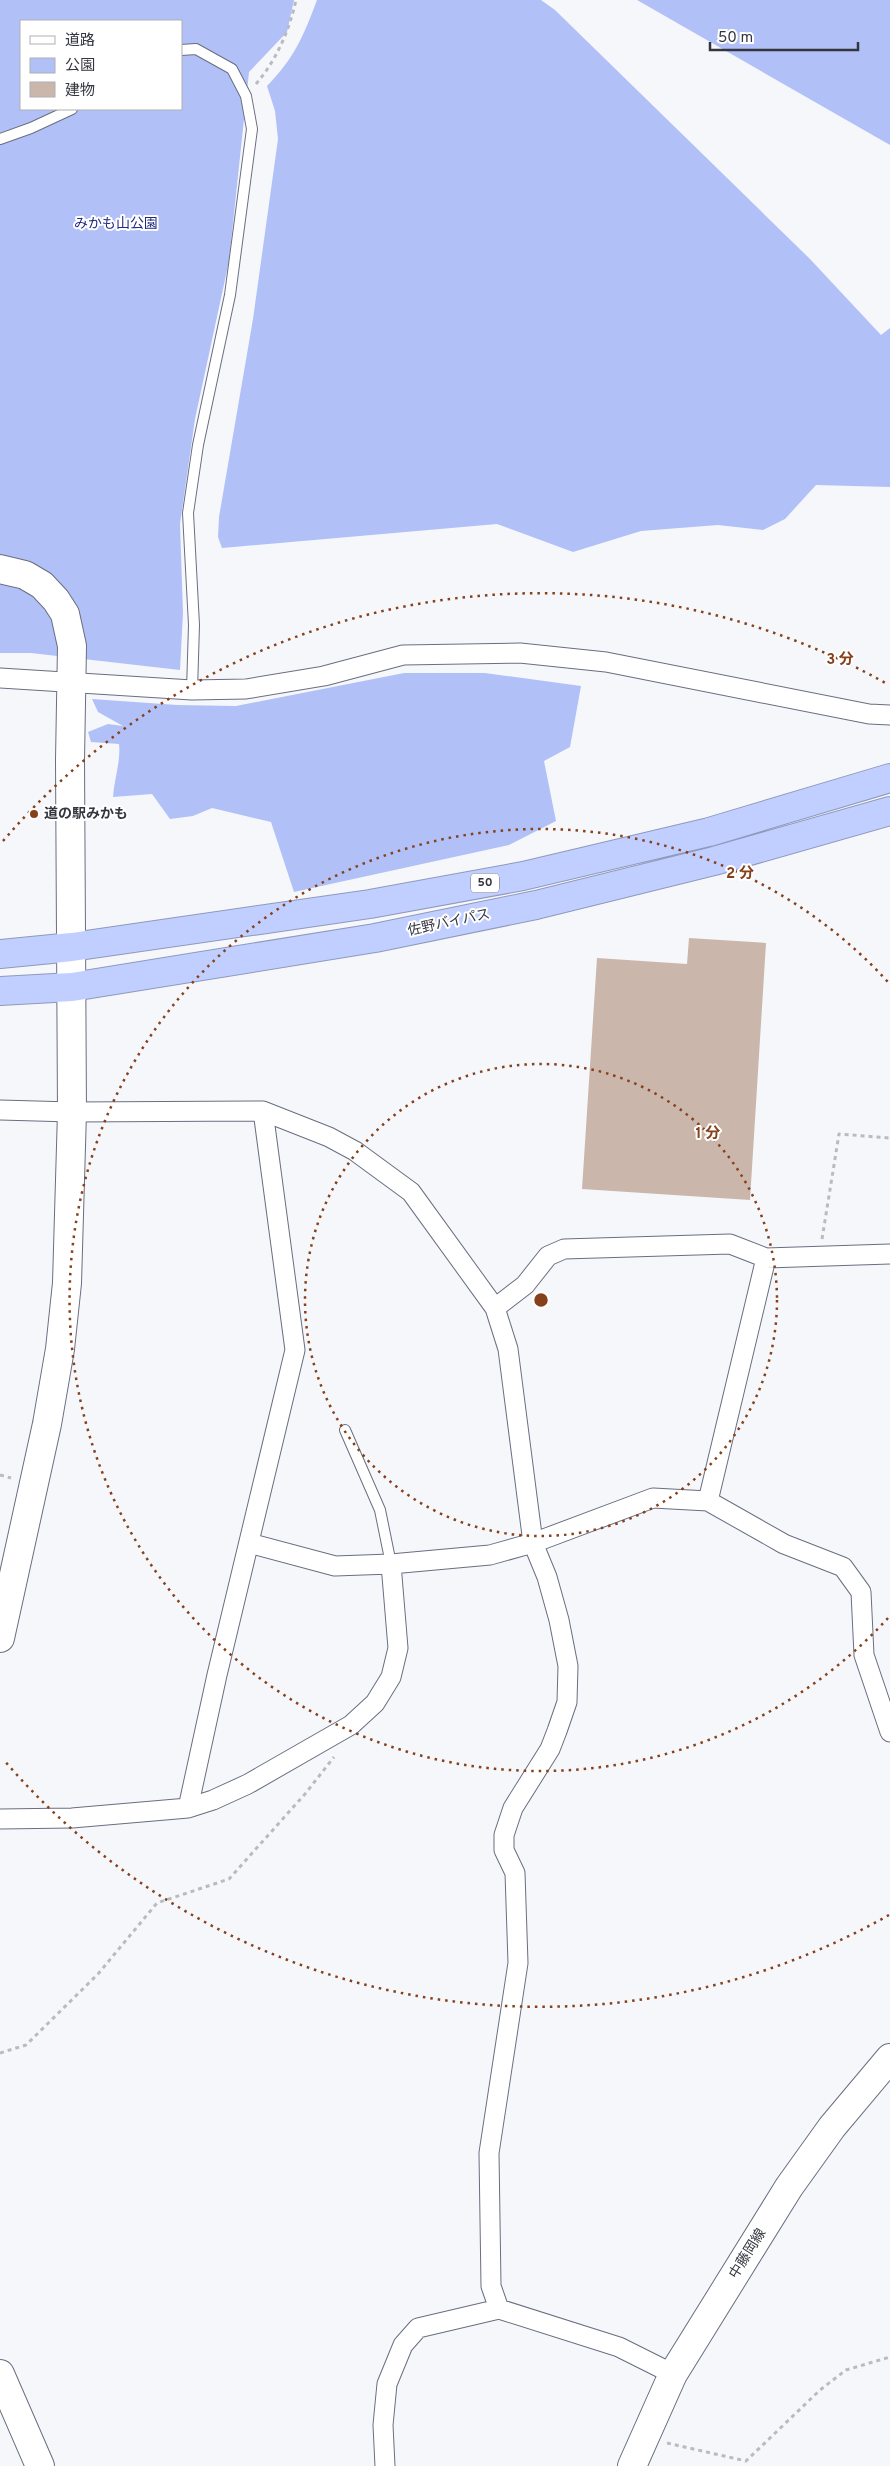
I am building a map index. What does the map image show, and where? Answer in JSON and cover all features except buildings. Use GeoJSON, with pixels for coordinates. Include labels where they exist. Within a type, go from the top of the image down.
{"type":"FeatureCollection","features":[{"type":"Feature","properties":{"kind":"highway","name":"50"},"geometry":{"type":"LineString","coordinates":[[0,954],[72,947],[370,904],[524,876],[709,832],[890,778]]}},
{"type":"Feature","properties":{"kind":"highway","name":"佐野バイパス"},"geometry":{"type":"LineString","coordinates":[[0,991],[72,987],[376,938],[536,905],[714,861],[890,811]]}},
{"type":"Feature","properties":{"kind":"street"},"geometry":{"type":"LineString","coordinates":[[0,568],[25,575],[42,585],[56,600],[65,614],[72,646],[72,1112],[67,1284],[60,1349],[47,1424],[0,1638]]}},
{"type":"Feature","properties":{"kind":"street"},"geometry":{"type":"LineString","coordinates":[[0,678],[192,690],[246,689],[324,676],[403,655],[520,653],[606,662],[869,714],[890,715]]}},
{"type":"Feature","properties":{"kind":"street"},"geometry":{"type":"LineString","coordinates":[[0,1110],[263,1112],[329,1136],[411,1192],[495,1308],[508,1349],[533,1543],[547,1577],[559,1620],[568,1666],[567,1702],[550,1749],[513,1808],[504,1835],[504,1850],[515,1873],[518,1963],[489,2153],[490,2286],[499,2309]]}},
{"type":"Feature","properties":{"kind":"street"},"geometry":{"type":"LineString","coordinates":[[188,1808],[216,1675],[295,1350],[263,1112]]}},
{"type":"Feature","properties":{"kind":"street"},"geometry":{"type":"LineString","coordinates":[[495,1308],[525,1285],[548,1256],[564,1249],[730,1244],[766,1258],[890,1254]]}},
{"type":"Feature","properties":{"kind":"street"},"geometry":{"type":"LineString","coordinates":[[708,1501],[766,1258]]}},
{"type":"Feature","properties":{"kind":"street"},"geometry":{"type":"LineString","coordinates":[[249,1544],[335,1566],[391,1564],[490,1555],[533,1543],[653,1498],[708,1501],[784,1544],[843,1567],[861,1592],[864,1655],[890,1732]]}},
{"type":"Feature","properties":{"kind":"street"},"geometry":{"type":"LineString","coordinates":[[0,1819],[72,1818],[188,1808],[213,1800],[248,1784],[351,1725],[375,1704],[391,1678],[398,1648],[391,1564]]}},
{"type":"Feature","properties":{"kind":"street","name":"中藤岡線"},"geometry":{"type":"LineString","coordinates":[[639,2456],[673,2374],[789,2187],[832,2127],[890,2058]]}},
{"type":"Feature","properties":{"kind":"street"},"geometry":{"type":"LineString","coordinates":[[385,2466],[383,2426],[387,2384],[403,2345],[418,2328],[499,2309],[619,2347],[673,2374]]}},
{"type":"Feature","properties":{"kind":"street"},"geometry":{"type":"LineString","coordinates":[[0,2374],[40,2466]]}},
{"type":"Feature","properties":{"kind":"lane"},"geometry":{"type":"LineString","coordinates":[[182,50],[196,48],[232,69],[246,96],[252,129],[246,187],[230,296],[198,445],[188,513],[194,625],[192,690]]}},
{"type":"Feature","properties":{"kind":"lane"},"geometry":{"type":"LineString","coordinates":[[0,138],[31,128],[70,110]]}},
{"type":"Feature","properties":{"kind":"lane"},"geometry":{"type":"LineString","coordinates":[[345,1430],[380,1510],[391,1564]]}},
{"type":"Feature","properties":{"kind":"path"},"geometry":{"type":"LineString","coordinates":[[246,96],[281,47],[291,21],[296,0]]}},
{"type":"Feature","properties":{"kind":"path"},"geometry":{"type":"LineString","coordinates":[[819,1257],[839,1134],[890,1138]]}},
{"type":"Feature","properties":{"kind":"path"},"geometry":{"type":"LineString","coordinates":[[0,2054],[26,2044],[98,1974],[157,1903],[229,1879],[306,1794],[336,1754],[351,1725]]}},
{"type":"Feature","properties":{"kind":"path"},"geometry":{"type":"LineString","coordinates":[[639,2456],[746,2461],[820,2390],[846,2370],[890,2357]]}},
{"type":"Feature","properties":{"kind":"green space","name":"みかも山公園"},"geometry":{"type":"Polygon","coordinates":[[[0,0],[294,0],[287,32],[249,72],[229,261],[195,419],[180,524],[183,613],[180,670],[31,653],[0,653],[0,0]]]}},
{"type":"Feature","properties":{"kind":"green space"},"geometry":{"type":"Polygon","coordinates":[[[317,0],[541,0],[555,10],[810,259],[881,335],[890,328],[890,487],[816,485],[785,519],[763,530],[718,525],[641,531],[573,552],[497,524],[222,548],[218,537],[219,517],[253,319],[278,139],[275,111],[267,86],[285,66],[297,46],[317,0]]]}},
{"type":"Feature","properties":{"kind":"green space"},"geometry":{"type":"Polygon","coordinates":[[[637,0],[890,0],[890,145],[637,0]]]}},
{"type":"Feature","properties":{"kind":"green space"},"geometry":{"type":"Polygon","coordinates":[[[404,673],[485,673],[581,686],[570,747],[544,761],[556,821],[509,845],[294,892],[271,822],[212,808],[193,816],[170,819],[152,794],[113,797],[119,744],[91,742],[88,732],[108,724],[123,726],[98,712],[92,699],[177,705],[236,706],[404,673]]]}},
{"type":"Feature","properties":{"kind":"place","name":"道の駅みかも"},"geometry":{"type":"Point","coordinates":[34,814]}}]}
